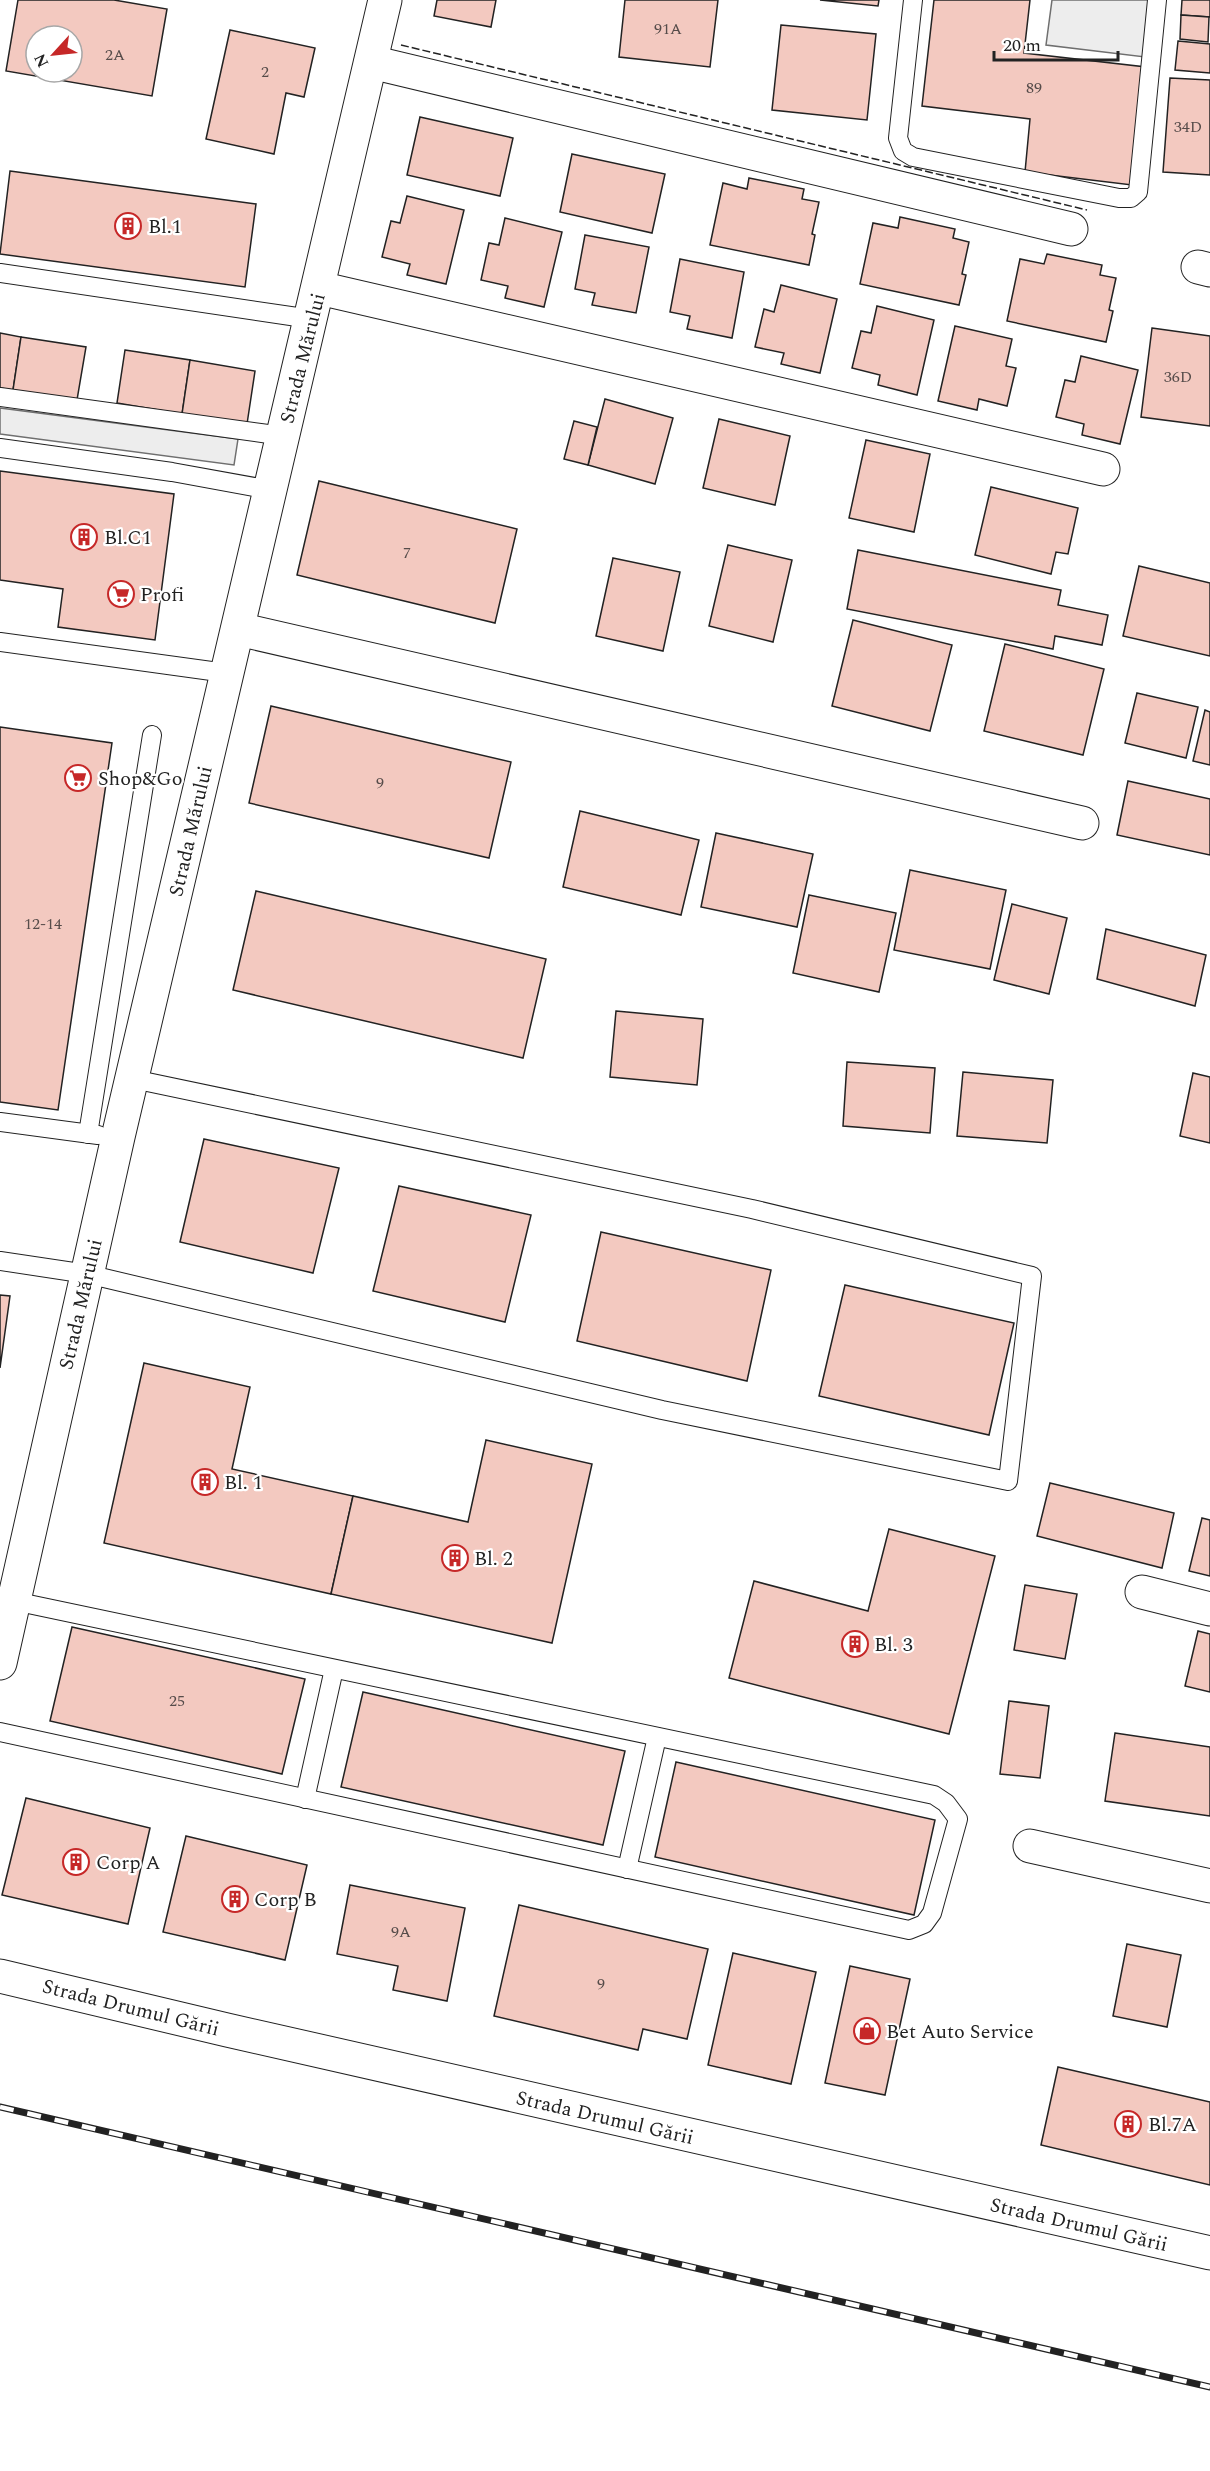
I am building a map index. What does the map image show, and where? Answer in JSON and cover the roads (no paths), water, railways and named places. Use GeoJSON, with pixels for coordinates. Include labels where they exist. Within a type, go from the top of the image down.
{"type":"FeatureCollection","features":[{"type":"Feature","properties":{"kind":"street","name":"Strada Mărului"},"geometry":{"type":"LineString","coordinates":[[0,1663],[87,1274],[103,1136],[133,1079],[385,0]]}},
{"type":"Feature","properties":{"kind":"street"},"geometry":{"type":"LineString","coordinates":[[371,62],[1071,229]]}},
{"type":"Feature","properties":{"kind":"street"},"geometry":{"type":"LineString","coordinates":[[315,303],[1103,469]]}},
{"type":"Feature","properties":{"kind":"street"},"geometry":{"type":"LineString","coordinates":[[238,629],[1082,823]]}},
{"type":"Feature","properties":{"kind":"street"},"geometry":{"type":"LineString","coordinates":[[1142,1592],[1210,1609]]}},
{"type":"Feature","properties":{"kind":"street"},"geometry":{"type":"LineString","coordinates":[[1030,1846],[1210,1886]]}},
{"type":"Feature","properties":{"kind":"street","name":"Strada Drumul Gării"},"geometry":{"type":"LineString","coordinates":[[0,1976],[238,2033],[1210,2253]]}},
{"type":"Feature","properties":{"kind":"lane"},"geometry":{"type":"LineString","coordinates":[[913,0],[898,138],[903,151],[913,157],[1119,198],[1131,198],[1138,192],[1157,0]]}},
{"type":"Feature","properties":{"kind":"lane"},"geometry":{"type":"LineString","coordinates":[[0,273],[315,303]]}},
{"type":"Feature","properties":{"kind":"lane"},"geometry":{"type":"LineString","coordinates":[[0,397],[283,436]]}},
{"type":"Feature","properties":{"kind":"lane"},"geometry":{"type":"LineString","coordinates":[[0,448],[172,472],[271,490]]}},
{"type":"Feature","properties":{"kind":"lane"},"geometry":{"type":"LineString","coordinates":[[0,642],[226,674]]}},
{"type":"Feature","properties":{"kind":"lane"},"geometry":{"type":"LineString","coordinates":[[0,1122],[103,1136],[152,735]]}},
{"type":"Feature","properties":{"kind":"lane"},"geometry":{"type":"LineString","coordinates":[[0,1261],[87,1274],[640,1405],[1008,1481],[1032,1276],[752,1209],[133,1079]]}},
{"type":"Feature","properties":{"kind":"lane"},"geometry":{"type":"LineString","coordinates":[[0,1732],[909,1930],[924,1924],[932,1913],[958,1819],[946,1803],[934,1795],[14,1601]]}},
{"type":"Feature","properties":{"kind":"lane"},"geometry":{"type":"LineString","coordinates":[[305,1799],[334,1669]]}},
{"type":"Feature","properties":{"kind":"lane"},"geometry":{"type":"LineString","coordinates":[[627,1869],[657,1737]]}},
{"type":"Feature","properties":{"kind":"railway"},"geometry":{"type":"LineString","coordinates":[[0,2107],[1210,2387]]}},
{"type":"Feature","properties":{"kind":"place","name":"Bl.1"},"geometry":{"type":"Point","coordinates":[128,226]}},
{"type":"Feature","properties":{"kind":"place","name":"Bl.C1"},"geometry":{"type":"Point","coordinates":[84,537]}},
{"type":"Feature","properties":{"kind":"place","name":"Profi"},"geometry":{"type":"Point","coordinates":[121,594]}},
{"type":"Feature","properties":{"kind":"place","name":"Shop&Go"},"geometry":{"type":"Point","coordinates":[78,778]}},
{"type":"Feature","properties":{"kind":"place","name":"Bl. 1"},"geometry":{"type":"Point","coordinates":[205,1482]}},
{"type":"Feature","properties":{"kind":"place","name":"Bl. 2"},"geometry":{"type":"Point","coordinates":[455,1558]}},
{"type":"Feature","properties":{"kind":"place","name":"Bl. 3"},"geometry":{"type":"Point","coordinates":[855,1644]}},
{"type":"Feature","properties":{"kind":"place","name":"Corp A"},"geometry":{"type":"Point","coordinates":[76,1862]}},
{"type":"Feature","properties":{"kind":"place","name":"Corp B"},"geometry":{"type":"Point","coordinates":[235,1899]}},
{"type":"Feature","properties":{"kind":"place","name":"Bet Auto Service"},"geometry":{"type":"Point","coordinates":[867,2031]}},
{"type":"Feature","properties":{"kind":"place","name":"Bl.7A"},"geometry":{"type":"Point","coordinates":[1128,2124]}}]}
